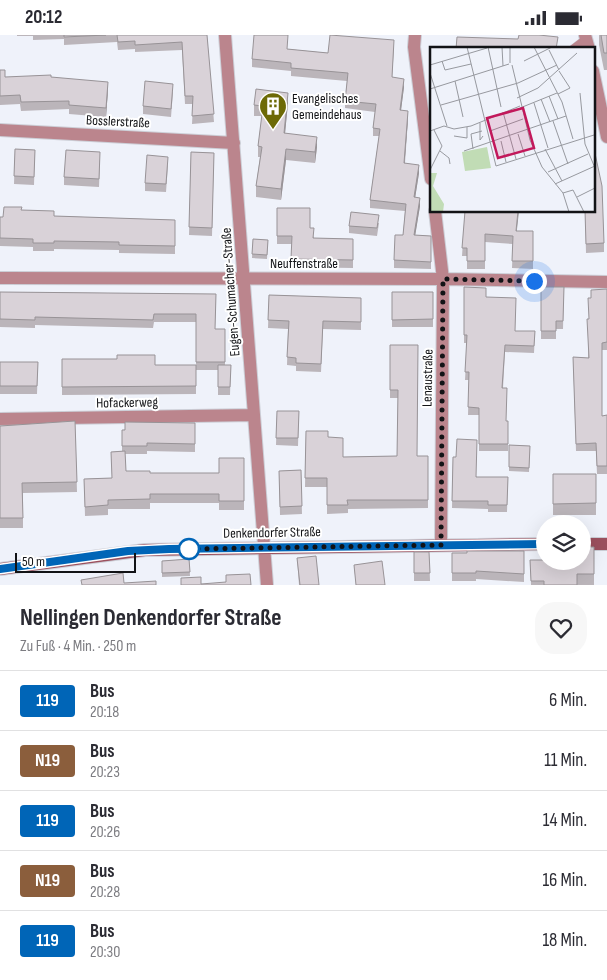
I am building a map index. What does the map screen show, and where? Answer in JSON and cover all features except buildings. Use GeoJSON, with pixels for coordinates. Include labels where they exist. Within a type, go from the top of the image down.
{"type":"FeatureCollection","features":[{"type":"Feature","properties":{"kind":"main road","name":"Denkendorfer Straße"},"geometry":{"type":"LineString","coordinates":[[0,569],[128,551],[264,547],[536,544]]}},
{"type":"Feature","properties":{"kind":"main road"},"geometry":{"type":"LineString","coordinates":[[591,544],[607,545]]}},
{"type":"Feature","properties":{"kind":"street","name":"Eugen-Schumacher-Straße"},"geometry":{"type":"LineString","coordinates":[[226,35],[267,585]]}},
{"type":"Feature","properties":{"kind":"street"},"geometry":{"type":"LineString","coordinates":[[415,35],[414,47],[430,171]]}},
{"type":"Feature","properties":{"kind":"street"},"geometry":{"type":"LineString","coordinates":[[594,76],[607,137]]}},
{"type":"Feature","properties":{"kind":"street","name":"Bosslerstraße"},"geometry":{"type":"LineString","coordinates":[[0,129],[234,143]]}},
{"type":"Feature","properties":{"kind":"street","name":"Lenaustraße"},"geometry":{"type":"LineString","coordinates":[[435,213],[443,279],[441,545]]}},
{"type":"Feature","properties":{"kind":"street","name":"Neuffenstraße"},"geometry":{"type":"LineString","coordinates":[[0,278],[443,279],[607,282]]}},
{"type":"Feature","properties":{"kind":"street","name":"Hofackerweg"},"geometry":{"type":"LineString","coordinates":[[0,419],[254,415]]}},
{"type":"Feature","properties":{"kind":"bus line","name":"119"},"geometry":{"type":"LineString","coordinates":[[0,569],[128,551],[169,549],[536,544]]}},
{"type":"Feature","properties":{"kind":"place","name":"Evangelisches Gemeindehaus"},"geometry":{"type":"Point","coordinates":[273,130]}},
{"type":"Feature","properties":{"kind":"route"},"geometry":{"type":"LineString","coordinates":[[189,549],[441,545],[443,279],[534,281]]}}]}
